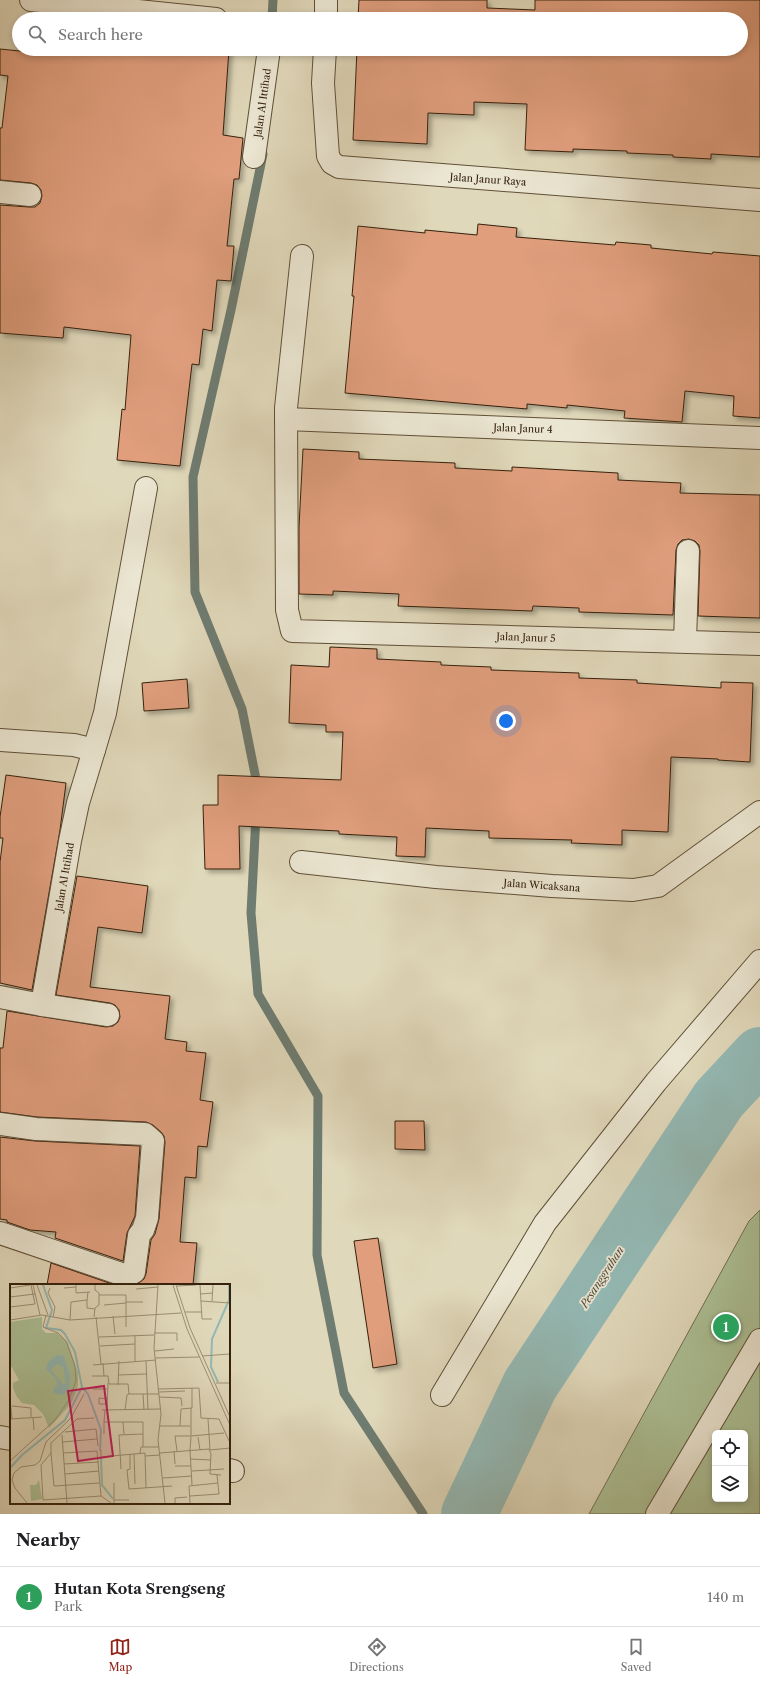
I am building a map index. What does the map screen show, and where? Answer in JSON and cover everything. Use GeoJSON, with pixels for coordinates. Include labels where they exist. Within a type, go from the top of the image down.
{"type":"FeatureCollection","features":[{"type":"Feature","properties":{"kind":"street"},"geometry":{"type":"LineString","coordinates":[[31,0],[115,4],[169,12]]}},
{"type":"Feature","properties":{"kind":"street"},"geometry":{"type":"LineString","coordinates":[[326,0],[326,12]]}},
{"type":"Feature","properties":{"kind":"street","name":"Jalan Al Ittihad"},"geometry":{"type":"LineString","coordinates":[[254,157],[268,56]]}},
{"type":"Feature","properties":{"kind":"street","name":"Jalan Janur Raya"},"geometry":{"type":"LineString","coordinates":[[325,56],[323,83],[328,156],[332,163],[339,167],[760,200]]}},
{"type":"Feature","properties":{"kind":"street"},"geometry":{"type":"LineString","coordinates":[[0,192],[30,195]]}},
{"type":"Feature","properties":{"kind":"street"},"geometry":{"type":"LineString","coordinates":[[286,418],[302,256]]}},
{"type":"Feature","properties":{"kind":"street","name":"Jalan Janur 4"},"geometry":{"type":"LineString","coordinates":[[286,418],[760,438]]}},
{"type":"Feature","properties":{"kind":"street","name":"Jalan Janur 5"},"geometry":{"type":"LineString","coordinates":[[286,418],[287,610],[292,631],[760,644]]}},
{"type":"Feature","properties":{"kind":"street","name":"Jalan Al Ittihad"},"geometry":{"type":"LineString","coordinates":[[42,1005],[70,840],[78,803],[105,713],[146,488]]}},
{"type":"Feature","properties":{"kind":"street"},"geometry":{"type":"LineString","coordinates":[[685,641],[688,552]]}},
{"type":"Feature","properties":{"kind":"street"},"geometry":{"type":"LineString","coordinates":[[0,740],[67,745],[94,750]]}},
{"type":"Feature","properties":{"kind":"street","name":"Jalan Wicaksana"},"geometry":{"type":"LineString","coordinates":[[302,862],[451,878],[552,886],[633,890],[658,886],[760,812]]}},
{"type":"Feature","properties":{"kind":"street"},"geometry":{"type":"LineString","coordinates":[[442,1394],[545,1223],[656,1082],[760,960]]}},
{"type":"Feature","properties":{"kind":"street"},"geometry":{"type":"LineString","coordinates":[[0,997],[108,1015]]}},
{"type":"Feature","properties":{"kind":"street"},"geometry":{"type":"LineString","coordinates":[[0,1124],[36,1128],[145,1134],[153,1141],[147,1218],[144,1230],[139,1235],[134,1272],[127,1276],[0,1233]]}},
{"type":"Feature","properties":{"kind":"street"},"geometry":{"type":"LineString","coordinates":[[658,1514],[760,1340]]}},
{"type":"Feature","properties":{"kind":"street"},"geometry":{"type":"LineString","coordinates":[[0,1437],[10,1439]]}},
{"type":"Feature","properties":{"kind":"green space"},"geometry":{"type":"Polygon","coordinates":[[[760,1210],[760,1514],[589,1514],[749,1221],[760,1210]]]}},
{"type":"Feature","properties":{"kind":"building"},"geometry":{"type":"Polygon","coordinates":[[[359,0],[487,0],[487,8],[535,10],[535,0],[760,0],[760,157],[711,154],[711,159],[673,157],[673,155],[627,153],[627,151],[573,149],[573,152],[525,150],[527,104],[474,102],[474,115],[428,113],[427,144],[353,140],[357,56],[748,56],[748,12],[358,12],[359,0]]]}},
{"type":"Feature","properties":{"kind":"building"},"geometry":{"type":"Polygon","coordinates":[[[0,49],[12,50],[12,56],[229,56],[223,135],[243,138],[239,179],[234,179],[227,246],[234,246],[231,281],[217,280],[212,331],[203,329],[199,365],[192,364],[180,466],[117,460],[122,409],[125,410],[131,335],[64,327],[63,338],[0,333],[0,205],[35,207],[40,203],[42,196],[41,190],[37,185],[0,180],[0,128],[2,128],[8,76],[0,75],[0,49]]]}},
{"type":"Feature","properties":{"kind":"building"},"geometry":{"type":"Polygon","coordinates":[[[478,224],[517,228],[516,237],[615,245],[616,242],[651,245],[651,248],[712,254],[713,252],[760,256],[760,418],[733,416],[734,396],[685,391],[682,422],[624,418],[625,411],[567,405],[567,408],[527,404],[527,409],[345,393],[354,296],[352,296],[358,226],[425,233],[425,230],[477,235],[478,224]]]}},
{"type":"Feature","properties":{"kind":"building"},"geometry":{"type":"Polygon","coordinates":[[[303,449],[359,452],[359,459],[455,463],[455,468],[512,471],[512,467],[618,473],[618,480],[681,483],[680,493],[760,495],[760,618],[698,616],[700,551],[699,545],[695,541],[689,539],[682,540],[678,544],[676,550],[673,615],[579,612],[579,608],[533,606],[532,611],[398,606],[399,594],[333,591],[333,595],[299,594],[299,527],[303,449]]]}},
{"type":"Feature","properties":{"kind":"building"},"geometry":{"type":"Polygon","coordinates":[[[330,647],[377,649],[377,659],[441,662],[441,665],[491,667],[491,670],[579,673],[579,678],[637,680],[637,683],[721,688],[721,682],[753,683],[750,762],[671,757],[668,832],[622,830],[622,845],[571,843],[572,840],[489,838],[489,831],[426,828],[425,857],[396,856],[397,837],[339,834],[339,831],[239,826],[240,869],[205,869],[203,805],[218,805],[218,775],[341,780],[343,732],[326,732],[326,725],[289,723],[291,665],[329,667],[330,647]]]}},
{"type":"Feature","properties":{"kind":"building"},"geometry":{"type":"Polygon","coordinates":[[[187,679],[189,708],[144,711],[142,683],[187,679]]]}},
{"type":"Feature","properties":{"kind":"building"},"geometry":{"type":"Polygon","coordinates":[[[6,775],[66,783],[60,830],[32,990],[0,983],[0,862],[3,838],[0,838],[0,817],[6,775]]]}},
{"type":"Feature","properties":{"kind":"building"},"geometry":{"type":"Polygon","coordinates":[[[77,876],[148,886],[142,933],[98,927],[90,987],[170,996],[165,1039],[187,1042],[186,1051],[206,1053],[200,1100],[213,1102],[207,1147],[198,1146],[196,1178],[185,1177],[180,1242],[197,1243],[193,1284],[137,1284],[144,1279],[146,1274],[151,1240],[155,1234],[159,1219],[165,1142],[164,1136],[161,1132],[153,1125],[146,1122],[37,1117],[0,1112],[0,1048],[3,1048],[7,1011],[106,1027],[113,1026],[118,1022],[120,1017],[119,1010],[115,1005],[110,1003],[56,995],[77,876]]]}},
{"type":"Feature","properties":{"kind":"building"},"geometry":{"type":"Polygon","coordinates":[[[395,1121],[424,1121],[425,1150],[395,1149],[395,1121]]]}},
{"type":"Feature","properties":{"kind":"building"},"geometry":{"type":"Polygon","coordinates":[[[0,1137],[35,1141],[140,1146],[135,1216],[127,1233],[123,1261],[55,1238],[56,1232],[30,1230],[7,1222],[7,1220],[0,1219],[0,1137]]]}},
{"type":"Feature","properties":{"kind":"building"},"geometry":{"type":"Polygon","coordinates":[[[378,1238],[397,1364],[373,1368],[354,1241],[378,1238]]]}},
{"type":"Feature","properties":{"kind":"building"},"geometry":{"type":"Polygon","coordinates":[[[51,1263],[112,1284],[47,1284],[51,1263]]]}},
{"type":"Feature","properties":{"kind":"waterway"},"geometry":{"type":"LineString","coordinates":[[272,12],[273,0]]}},
{"type":"Feature","properties":{"kind":"waterway"},"geometry":{"type":"LineString","coordinates":[[258,789],[242,709],[195,592],[193,477],[231,310],[263,154]]}},
{"type":"Feature","properties":{"kind":"waterway"},"geometry":{"type":"LineString","coordinates":[[256,815],[251,913],[258,994],[318,1096],[317,1255],[344,1393],[423,1514]]}},
{"type":"Feature","properties":{"kind":"waterway","name":"Pesanggrahan"},"geometry":{"type":"LineString","coordinates":[[469,1514],[530,1385],[719,1099],[760,1055]]}},
{"type":"Feature","properties":{"kind":"place","name":"Hutan Kota Srengseng"},"geometry":{"type":"Point","coordinates":[726,1327]}}]}
